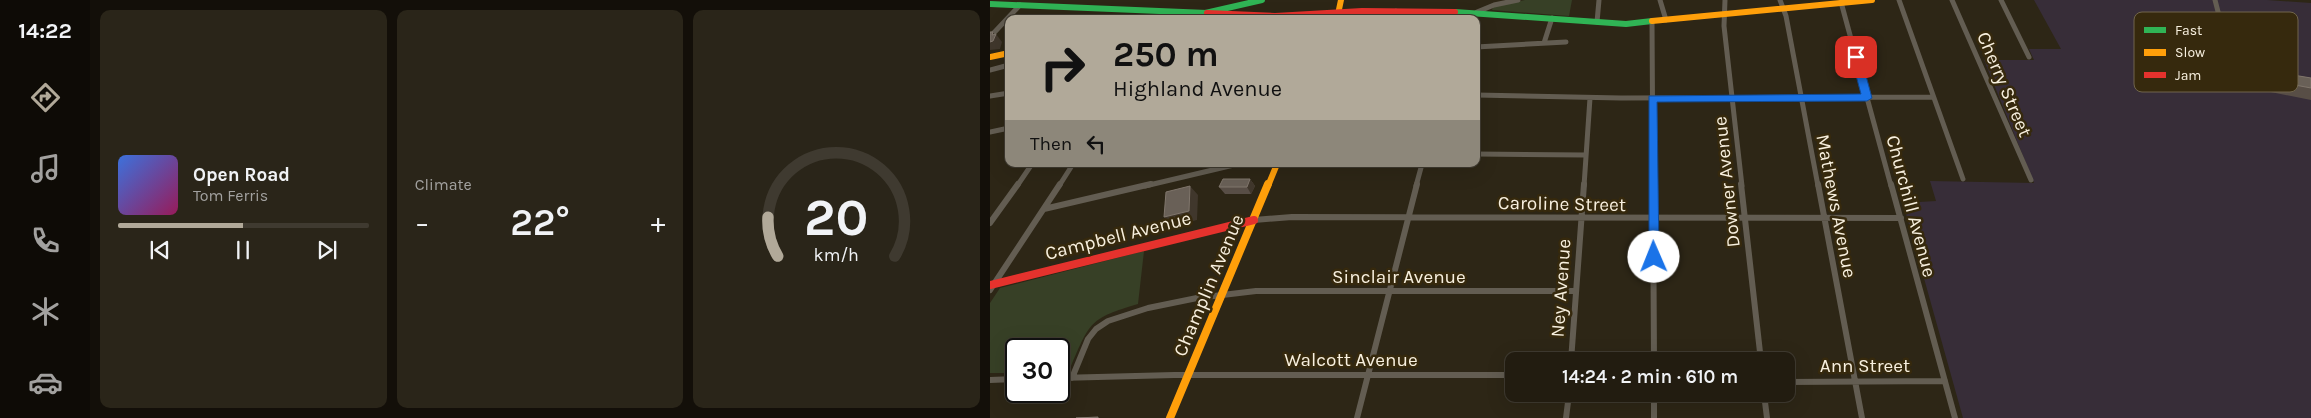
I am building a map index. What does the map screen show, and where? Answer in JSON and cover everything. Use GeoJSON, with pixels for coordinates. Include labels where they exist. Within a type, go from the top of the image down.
{"type":"FeatureCollection","features":[{"type":"Feature","properties":{"kind":"street"},"geometry":{"type":"LineString","coordinates":[[1198,15],[1262,0]]}},
{"type":"Feature","properties":{"kind":"street"},"geometry":{"type":"LineString","coordinates":[[1336,0],[1338,15]]}},
{"type":"Feature","properties":{"kind":"street"},"geometry":{"type":"LineString","coordinates":[[1338,15],[1341,0]]}},
{"type":"Feature","properties":{"kind":"street"},"geometry":{"type":"LineString","coordinates":[[1477,12],[1494,5],[1518,0]]}},
{"type":"Feature","properties":{"kind":"street"},"geometry":{"type":"LineString","coordinates":[[1597,22],[1599,0]]}},
{"type":"Feature","properties":{"kind":"street"},"geometry":{"type":"LineString","coordinates":[[1660,0],[1666,20]]}},
{"type":"Feature","properties":{"kind":"street","name":"Downer Avenue"},"geometry":{"type":"LineString","coordinates":[[1725,0],[1759,352]]}},
{"type":"Feature","properties":{"kind":"street"},"geometry":{"type":"LineString","coordinates":[[1338,15],[1477,12],[1597,22],[1652,22],[1781,4],[1872,0]]}},
{"type":"Feature","properties":{"kind":"street"},"geometry":{"type":"LineString","coordinates":[[1899,0],[1963,179]]}},
{"type":"Feature","properties":{"kind":"street","name":"Cherry Street"},"geometry":{"type":"LineString","coordinates":[[1952,0],[2030,180]]}},
{"type":"Feature","properties":{"kind":"street"},"geometry":{"type":"LineString","coordinates":[[2001,0],[2029,57]]}},
{"type":"Feature","properties":{"kind":"street","name":"Churchill Avenue"},"geometry":{"type":"LineString","coordinates":[[1841,2],[1955,418]]}},
{"type":"Feature","properties":{"kind":"street"},"geometry":{"type":"LineString","coordinates":[[990,4],[1020,5],[1045,3],[1260,15]]}},
{"type":"Feature","properties":{"kind":"street","name":"Mathews Avenue"},"geometry":{"type":"LineString","coordinates":[[1781,4],[1802,97],[1862,418]]}},
{"type":"Feature","properties":{"kind":"street"},"geometry":{"type":"LineString","coordinates":[[1011,15],[1020,5]]}},
{"type":"Feature","properties":{"kind":"street"},"geometry":{"type":"LineString","coordinates":[[1544,43],[1552,18]]}},
{"type":"Feature","properties":{"kind":"street"},"geometry":{"type":"LineString","coordinates":[[990,37],[1005,21]]}},
{"type":"Feature","properties":{"kind":"street"},"geometry":{"type":"LineString","coordinates":[[1652,22],[1654,352]]}},
{"type":"Feature","properties":{"kind":"street"},"geometry":{"type":"LineString","coordinates":[[1480,47],[1566,42]]}},
{"type":"Feature","properties":{"kind":"street"},"geometry":{"type":"LineString","coordinates":[[990,57],[1005,54]]}},
{"type":"Feature","properties":{"kind":"street"},"geometry":{"type":"LineString","coordinates":[[990,70],[1005,67]]}},
{"type":"Feature","properties":{"kind":"street"},"geometry":{"type":"LineString","coordinates":[[990,96],[1005,94]]}},
{"type":"Feature","properties":{"kind":"street"},"geometry":{"type":"LineString","coordinates":[[1480,95],[1590,98],[1933,97]]}},
{"type":"Feature","properties":{"kind":"street","name":"Ney Avenue"},"geometry":{"type":"LineString","coordinates":[[1572,352],[1590,98]]}},
{"type":"Feature","properties":{"kind":"street"},"geometry":{"type":"LineString","coordinates":[[990,132],[1005,129]]}},
{"type":"Feature","properties":{"kind":"street"},"geometry":{"type":"LineString","coordinates":[[1480,154],[1585,155]]}},
{"type":"Feature","properties":{"kind":"street"},"geometry":{"type":"LineString","coordinates":[[990,223],[1030,167]]}},
{"type":"Feature","properties":{"kind":"street"},"geometry":{"type":"LineString","coordinates":[[991,286],[1071,167]]}},
{"type":"Feature","properties":{"kind":"street"},"geometry":{"type":"LineString","coordinates":[[1044,209],[1225,167]]}},
{"type":"Feature","properties":{"kind":"street","name":"Champlin Avenue"},"geometry":{"type":"LineString","coordinates":[[1170,418],[1276,167]]}},
{"type":"Feature","properties":{"kind":"street"},"geometry":{"type":"LineString","coordinates":[[1357,418],[1421,167]]}},
{"type":"Feature","properties":{"kind":"street","name":"Caroline Street"},"geometry":{"type":"LineString","coordinates":[[1254,220],[1292,217],[1901,218]]}},
{"type":"Feature","properties":{"kind":"street","name":"Campbell Avenue"},"geometry":{"type":"LineString","coordinates":[[991,286],[1254,220]]}},
{"type":"Feature","properties":{"kind":"street","name":"Sinclair Avenue"},"geometry":{"type":"LineString","coordinates":[[1072,378],[1092,333],[1107,321],[1153,307],[1222,294],[1256,291],[1576,291]]}},
{"type":"Feature","properties":{"kind":"street","name":"Walcott Avenue"},"geometry":{"type":"LineString","coordinates":[[1072,378],[1188,375],[1505,375]]}},
{"type":"Feature","properties":{"kind":"street"},"geometry":{"type":"LineString","coordinates":[[990,380],[1005,379]]}},
{"type":"Feature","properties":{"kind":"street","name":"Ann Street"},"geometry":{"type":"LineString","coordinates":[[1795,382],[1945,381]]}},
{"type":"Feature","properties":{"kind":"street"},"geometry":{"type":"LineString","coordinates":[[1566,418],[1568,402]]}},
{"type":"Feature","properties":{"kind":"street"},"geometry":{"type":"LineString","coordinates":[[1654,402],[1654,418]]}},
{"type":"Feature","properties":{"kind":"street"},"geometry":{"type":"LineString","coordinates":[[1765,402],[1767,418]]}},
{"type":"Feature","properties":{"kind":"shaded area"},"geometry":{"type":"Polygon","coordinates":[[[2034,0],[2267,0],[2311,3],[2311,418],[1963,418],[1903,203],[1936,201],[1930,181],[2034,183],[1984,60],[2034,60],[2029,49],[2061,49],[2034,0]]]}},
{"type":"Feature","properties":{"kind":"green space"},"geometry":{"type":"Polygon","coordinates":[[[1525,0],[1572,0],[1569,16],[1492,10],[1493,7],[1525,0]]]}},
{"type":"Feature","properties":{"kind":"green space"},"geometry":{"type":"Polygon","coordinates":[[[1144,251],[1138,304],[1110,313],[1094,324],[1088,331],[1070,366],[1070,338],[1005,338],[1005,373],[990,373],[990,303],[1000,288],[1144,251]]]}},
{"type":"Feature","properties":{"kind":"building"},"geometry":{"type":"Polygon","coordinates":[[[990,32],[993,32],[992,35],[996,34],[993,41],[990,42],[990,32]]]}},
{"type":"Feature","properties":{"kind":"building"},"geometry":{"type":"Polygon","coordinates":[[[2298,76],[2311,78],[2311,88],[2298,86],[2298,76]]]}},
{"type":"Feature","properties":{"kind":"building"},"geometry":{"type":"Polygon","coordinates":[[[1223,179],[1250,179],[1247,187],[1219,187],[1223,179]]]}},
{"type":"Feature","properties":{"kind":"building"},"geometry":{"type":"Polygon","coordinates":[[[1190,186],[1189,211],[1164,217],[1166,192],[1190,186]]]}},
{"type":"Feature","properties":{"kind":"traffic: fast"},"geometry":{"type":"LineString","coordinates":[[1196,15],[1262,0]]}},
{"type":"Feature","properties":{"kind":"traffic: fast"},"geometry":{"type":"LineString","coordinates":[[990,4],[1207,13]]}},
{"type":"Feature","properties":{"kind":"traffic: fast"},"geometry":{"type":"LineString","coordinates":[[1455,12],[1626,24],[1652,21]]}},
{"type":"Feature","properties":{"kind":"traffic: slow"},"geometry":{"type":"LineString","coordinates":[[1338,15],[1341,0]]}},
{"type":"Feature","properties":{"kind":"traffic: slow"},"geometry":{"type":"LineString","coordinates":[[1652,21],[1872,0]]}},
{"type":"Feature","properties":{"kind":"traffic: slow"},"geometry":{"type":"LineString","coordinates":[[990,57],[1005,54]]}},
{"type":"Feature","properties":{"kind":"traffic: slow"},"geometry":{"type":"LineString","coordinates":[[1170,418],[1276,167]]}},
{"type":"Feature","properties":{"kind":"traffic: jam"},"geometry":{"type":"LineString","coordinates":[[1292,15],[1362,11],[1455,12]]}},
{"type":"Feature","properties":{"kind":"traffic: jam"},"geometry":{"type":"LineString","coordinates":[[1207,13],[1252,15]]}},
{"type":"Feature","properties":{"kind":"traffic: jam"},"geometry":{"type":"LineString","coordinates":[[990,285],[1254,220]]}},
{"type":"Feature","properties":{"kind":"route"},"geometry":{"type":"LineString","coordinates":[[1654,257],[1652,98],[1867,98],[1856,57]]}}]}
